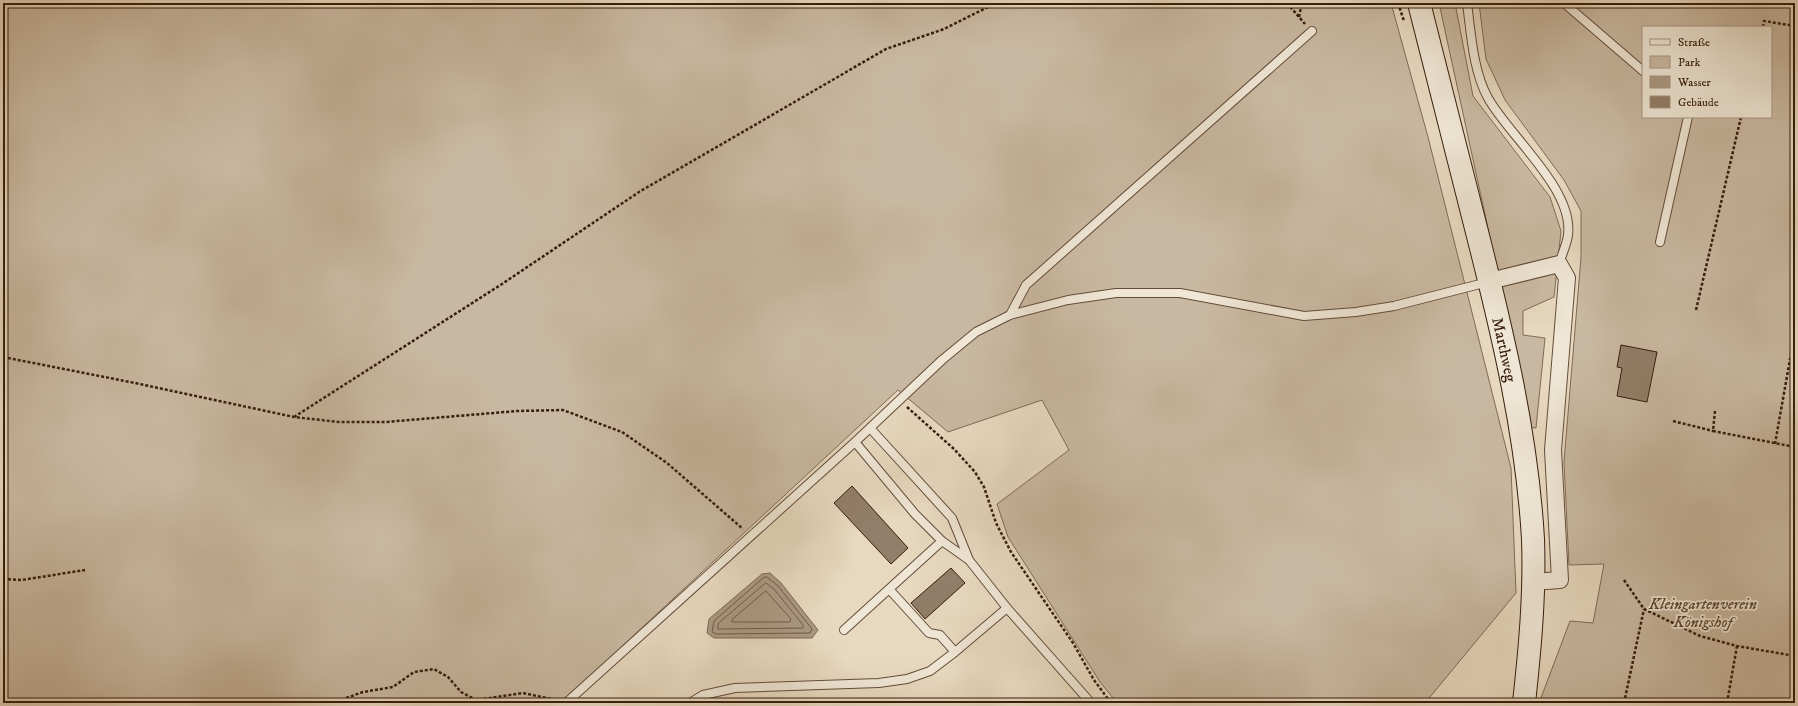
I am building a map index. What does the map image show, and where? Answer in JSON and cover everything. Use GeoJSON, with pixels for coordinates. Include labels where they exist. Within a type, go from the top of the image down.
{"type":"FeatureCollection","features":[{"type":"Feature","properties":{"kind":"main road","name":"Marthweg"},"geometry":{"type":"LineString","coordinates":[[1418,3],[1490,281],[1509,367],[1523,441],[1533,538],[1533,582],[1529,661],[1524,703]]}},
{"type":"Feature","properties":{"kind":"street"},"geometry":{"type":"LineString","coordinates":[[1490,281],[1559,264],[1567,278],[1553,450],[1560,580],[1533,582]]}},
{"type":"Feature","properties":{"kind":"lane"},"geometry":{"type":"LineString","coordinates":[[1467,3],[1474,59],[1488,98],[1556,191],[1567,214],[1568,235],[1559,264]]}},
{"type":"Feature","properties":{"kind":"lane"},"geometry":{"type":"LineString","coordinates":[[1564,3],[1642,70]]}},
{"type":"Feature","properties":{"kind":"lane"},"geometry":{"type":"LineString","coordinates":[[1010,315],[1026,285],[1312,32]]}},
{"type":"Feature","properties":{"kind":"lane"},"geometry":{"type":"LineString","coordinates":[[1660,242],[1688,118]]}},
{"type":"Feature","properties":{"kind":"lane"},"geometry":{"type":"LineString","coordinates":[[566,703],[751,537],[942,360],[976,332],[1010,315],[1068,300],[1116,293],[1180,293],[1304,316],[1334,314],[1394,306],[1490,281]]}},
{"type":"Feature","properties":{"kind":"lane"},"geometry":{"type":"LineString","coordinates":[[870,428],[952,518],[969,560],[1006,608],[1091,703]]}},
{"type":"Feature","properties":{"kind":"lane"},"geometry":{"type":"LineString","coordinates":[[855,442],[915,514],[942,541],[969,560]]}},
{"type":"Feature","properties":{"kind":"lane"},"geometry":{"type":"LineString","coordinates":[[844,630],[942,541]]}},
{"type":"Feature","properties":{"kind":"lane"},"geometry":{"type":"LineString","coordinates":[[889,590],[929,633],[940,635],[955,652]]}},
{"type":"Feature","properties":{"kind":"lane"},"geometry":{"type":"LineString","coordinates":[[690,703],[703,695],[735,688],[879,683],[907,679],[930,671],[955,652],[1006,608]]}},
{"type":"Feature","properties":{"kind":"path"},"geometry":{"type":"LineString","coordinates":[[294,417],[502,284],[639,192],[886,49],[944,29],[996,3]]}},
{"type":"Feature","properties":{"kind":"path"},"geometry":{"type":"LineString","coordinates":[[1287,3],[1312,32]]}},
{"type":"Feature","properties":{"kind":"path"},"geometry":{"type":"LineString","coordinates":[[1299,18],[1302,3]]}},
{"type":"Feature","properties":{"kind":"path"},"geometry":{"type":"LineString","coordinates":[[1398,3],[1405,26]]}},
{"type":"Feature","properties":{"kind":"path"},"geometry":{"type":"LineString","coordinates":[[1763,26],[1764,21],[1795,26]]}},
{"type":"Feature","properties":{"kind":"path"},"geometry":{"type":"LineString","coordinates":[[1696,310],[1742,118]]}},
{"type":"Feature","properties":{"kind":"path"},"geometry":{"type":"LineString","coordinates":[[1775,444],[1795,331]]}},
{"type":"Feature","properties":{"kind":"path"},"geometry":{"type":"LineString","coordinates":[[3,358],[135,383],[294,417],[339,422],[386,422],[517,411],[563,410],[622,432],[667,463],[751,537]]}},
{"type":"Feature","properties":{"kind":"path"},"geometry":{"type":"LineString","coordinates":[[900,400],[975,472],[984,487],[996,523],[1011,552],[1072,643],[1094,680],[1111,703]]}},
{"type":"Feature","properties":{"kind":"path"},"geometry":{"type":"LineString","coordinates":[[1713,431],[1715,411]]}},
{"type":"Feature","properties":{"kind":"path"},"geometry":{"type":"LineString","coordinates":[[1673,421],[1713,431],[1795,447]]}},
{"type":"Feature","properties":{"kind":"path"},"geometry":{"type":"LineString","coordinates":[[3,579],[22,580],[85,570]]}},
{"type":"Feature","properties":{"kind":"path"},"geometry":{"type":"LineString","coordinates":[[1624,580],[1644,609],[1700,636],[1736,646],[1795,656]]}},
{"type":"Feature","properties":{"kind":"path"},"geometry":{"type":"LineString","coordinates":[[1624,703],[1644,609]]}},
{"type":"Feature","properties":{"kind":"path"},"geometry":{"type":"LineString","coordinates":[[1727,703],[1736,646]]}},
{"type":"Feature","properties":{"kind":"path"},"geometry":{"type":"LineString","coordinates":[[332,703],[363,692],[393,687],[414,672],[434,669],[448,676],[461,692],[476,700],[523,693],[566,703]]}},
{"type":"Feature","properties":{"kind":"green space"},"geometry":{"type":"Polygon","coordinates":[[[3,3],[1391,3],[1428,137],[1511,468],[1516,593],[1425,703],[1117,703],[1100,682],[1008,537],[997,504],[1069,450],[1042,400],[948,432],[898,390],[561,703],[3,703],[3,3]]]}},
{"type":"Feature","properties":{"kind":"green space"},"geometry":{"type":"Polygon","coordinates":[[[1439,3],[1455,3],[1473,96],[1550,197],[1561,231],[1554,297],[1523,311],[1523,335],[1545,338],[1536,428],[1527,427],[1494,256],[1439,3]]]}},
{"type":"Feature","properties":{"kind":"green space","name":"Kleingartenverein Königshof"},"geometry":{"type":"Polygon","coordinates":[[[1479,3],[1795,3],[1795,703],[1539,703],[1570,621],[1593,623],[1604,564],[1569,565],[1564,462],[1581,257],[1581,211],[1564,180],[1505,100],[1486,59],[1479,3]]]}},
{"type":"Feature","properties":{"kind":"water"},"geometry":{"type":"Polygon","coordinates":[[[770,573],[781,583],[818,630],[812,638],[714,638],[707,633],[709,619],[762,574],[770,573]]]}},
{"type":"Feature","properties":{"kind":"building"},"geometry":{"type":"Polygon","coordinates":[[[1621,345],[1657,352],[1647,402],[1617,396],[1622,368],[1617,367],[1621,345]]]}},
{"type":"Feature","properties":{"kind":"building"},"geometry":{"type":"Polygon","coordinates":[[[852,486],[908,548],[891,564],[834,503],[852,486]]]}},
{"type":"Feature","properties":{"kind":"building"},"geometry":{"type":"Polygon","coordinates":[[[951,568],[965,583],[925,619],[911,603],[951,568]]]}}]}
